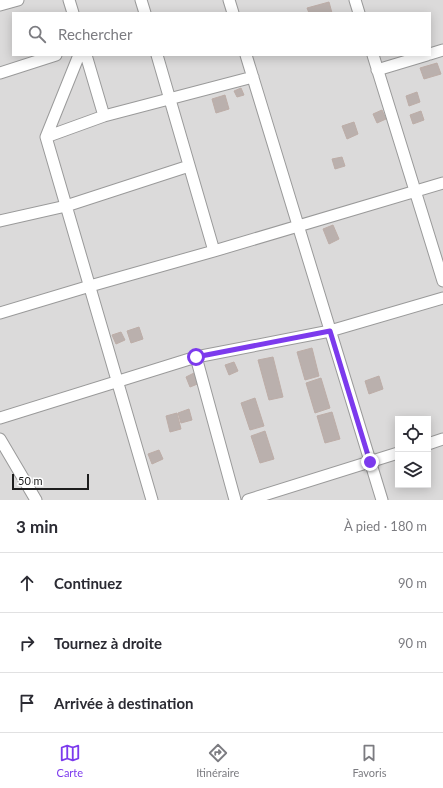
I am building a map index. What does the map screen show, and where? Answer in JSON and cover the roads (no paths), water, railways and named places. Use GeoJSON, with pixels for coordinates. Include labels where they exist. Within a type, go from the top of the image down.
{"type":"FeatureCollection","features":[{"type":"Feature","properties":{"kind":"street"},"geometry":{"type":"LineString","coordinates":[[0,5],[18,0]]}},
{"type":"Feature","properties":{"kind":"street"},"geometry":{"type":"LineString","coordinates":[[69,0],[73,12]]}},
{"type":"Feature","properties":{"kind":"street"},"geometry":{"type":"LineString","coordinates":[[141,0],[145,12]]}},
{"type":"Feature","properties":{"kind":"street"},"geometry":{"type":"LineString","coordinates":[[229,0],[233,12]]}},
{"type":"Feature","properties":{"kind":"street"},"geometry":{"type":"LineString","coordinates":[[355,0],[359,12]]}},
{"type":"Feature","properties":{"kind":"street"},"geometry":{"type":"LineString","coordinates":[[431,54],[443,50]]}},
{"type":"Feature","properties":{"kind":"street"},"geometry":{"type":"LineString","coordinates":[[0,73],[53,56]]}},
{"type":"Feature","properties":{"kind":"street"},"geometry":{"type":"LineString","coordinates":[[79,56],[46,138],[152,500]]}},
{"type":"Feature","properties":{"kind":"street"},"geometry":{"type":"LineString","coordinates":[[86,56],[104,116]]}},
{"type":"Feature","properties":{"kind":"street"},"geometry":{"type":"LineString","coordinates":[[157,56],[214,251]]}},
{"type":"Feature","properties":{"kind":"street"},"geometry":{"type":"LineString","coordinates":[[246,56],[382,500]]}},
{"type":"Feature","properties":{"kind":"street"},"geometry":{"type":"LineString","coordinates":[[372,56],[443,281]]}},
{"type":"Feature","properties":{"kind":"street"},"geometry":{"type":"LineString","coordinates":[[377,70],[424,56]]}},
{"type":"Feature","properties":{"kind":"street"},"geometry":{"type":"LineString","coordinates":[[46,138],[104,116],[253,76]]}},
{"type":"Feature","properties":{"kind":"street"},"geometry":{"type":"LineString","coordinates":[[0,221],[66,206],[189,166]]}},
{"type":"Feature","properties":{"kind":"street"},"geometry":{"type":"LineString","coordinates":[[0,313],[443,183]]}},
{"type":"Feature","properties":{"kind":"street"},"geometry":{"type":"LineString","coordinates":[[0,418],[196,357],[330,331],[443,298]]}},
{"type":"Feature","properties":{"kind":"street"},"geometry":{"type":"LineString","coordinates":[[196,357],[235,500]]}},
{"type":"Feature","properties":{"kind":"street"},"geometry":{"type":"LineString","coordinates":[[0,439],[36,500]]}},
{"type":"Feature","properties":{"kind":"street"},"geometry":{"type":"LineString","coordinates":[[431,443],[443,439]]}},
{"type":"Feature","properties":{"kind":"street"},"geometry":{"type":"LineString","coordinates":[[248,500],[395,454]]}}]}
